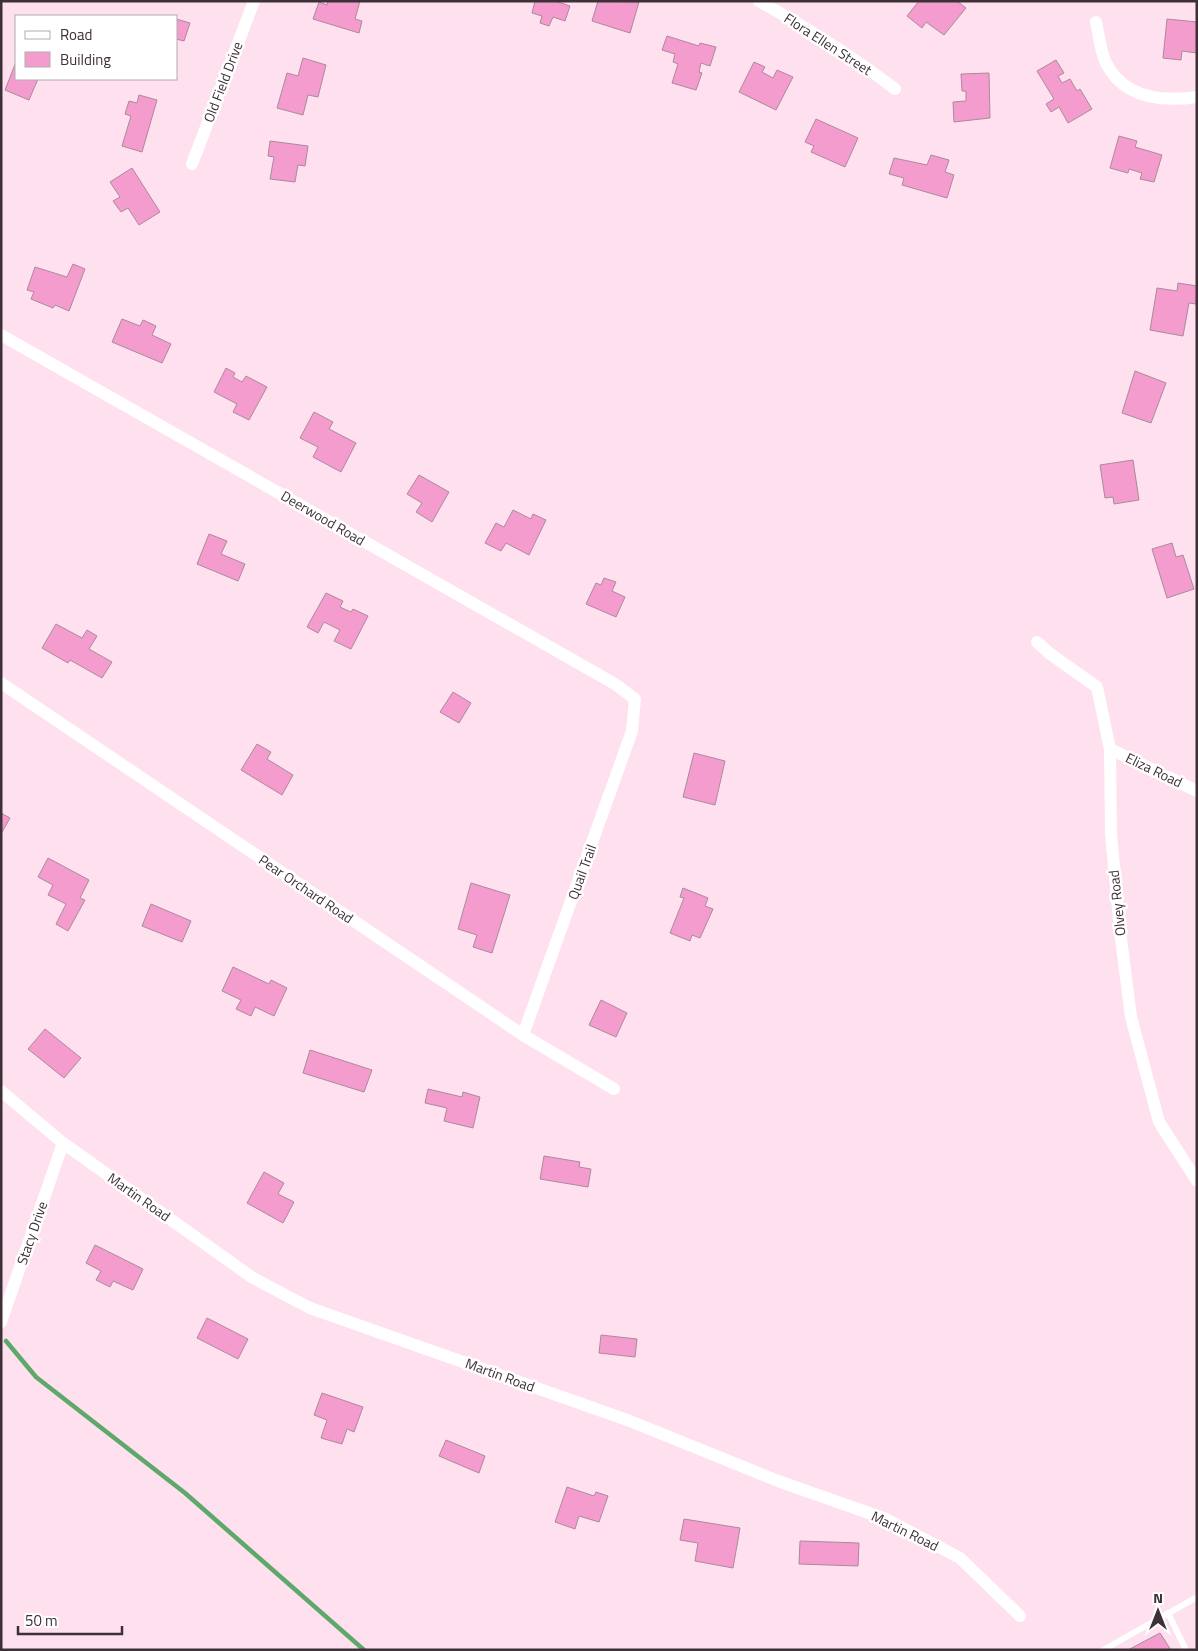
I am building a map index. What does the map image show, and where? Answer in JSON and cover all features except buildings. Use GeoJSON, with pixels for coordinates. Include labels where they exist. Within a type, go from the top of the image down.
{"type":"FeatureCollection","features":[{"type":"Feature","properties":{"kind":"street","name":"Old Field Drive"},"geometry":{"type":"LineString","coordinates":[[192,164],[254,1]]}},
{"type":"Feature","properties":{"kind":"street","name":"Flora Ellen Street"},"geometry":{"type":"LineString","coordinates":[[759,1],[814,32],[854,58],[895,89]]}},
{"type":"Feature","properties":{"kind":"street"},"geometry":{"type":"LineString","coordinates":[[1096,22],[1106,64],[1121,81],[1136,92],[1152,99],[1197,97]]}},
{"type":"Feature","properties":{"kind":"street","name":"Deerwood Road"},"geometry":{"type":"LineString","coordinates":[[1,335],[615,684],[635,698],[634,707]]}},
{"type":"Feature","properties":{"kind":"street","name":"Olvey Road"},"geometry":{"type":"LineString","coordinates":[[1037,642],[1049,653],[1097,687],[1110,749],[1111,834],[1120,931],[1131,1017],[1159,1122],[1197,1181]]}},
{"type":"Feature","properties":{"kind":"street","name":"Pear Orchard Road"},"geometry":{"type":"LineString","coordinates":[[1,683],[523,1035],[614,1090]]}},
{"type":"Feature","properties":{"kind":"street","name":"Quail Trail"},"geometry":{"type":"LineString","coordinates":[[523,1035],[632,731],[634,707]]}},
{"type":"Feature","properties":{"kind":"street","name":"Eliza Road"},"geometry":{"type":"LineString","coordinates":[[1110,749],[1197,791]]}},
{"type":"Feature","properties":{"kind":"street","name":"Martin Road"},"geometry":{"type":"LineString","coordinates":[[1,1091],[63,1143],[253,1278],[310,1308],[630,1421],[778,1481],[886,1519],[960,1558],[1020,1616]]}},
{"type":"Feature","properties":{"kind":"street","name":"Stacy Drive"},"geometry":{"type":"LineString","coordinates":[[1,1322],[63,1143]]}},
{"type":"Feature","properties":{"kind":"lane"},"geometry":{"type":"LineString","coordinates":[[1103,1650],[1197,1597]]}},
{"type":"Feature","properties":{"kind":"lane"},"geometry":{"type":"LineString","coordinates":[[1168,1613],[1186,1650]]}},
{"type":"Feature","properties":{"kind":"waterway"},"geometry":{"type":"LineString","coordinates":[[6,1341],[36,1377],[185,1493],[364,1650]]}}]}
